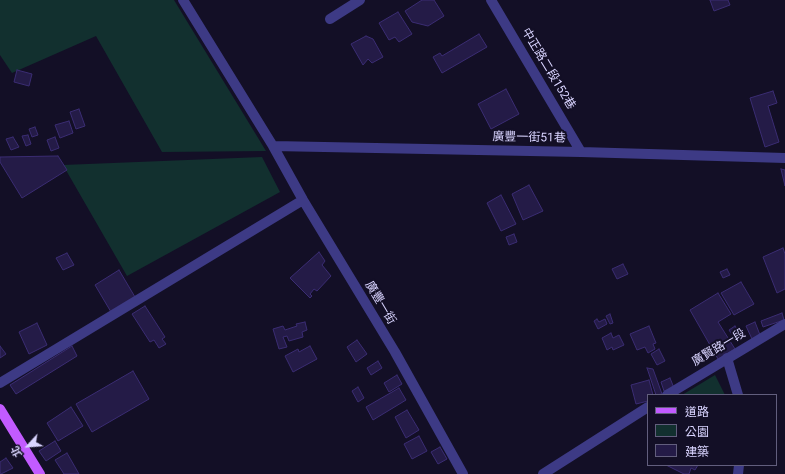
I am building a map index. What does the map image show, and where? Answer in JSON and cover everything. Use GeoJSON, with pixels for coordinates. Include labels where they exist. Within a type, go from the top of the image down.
{"type":"FeatureCollection","features":[{"type":"Feature","properties":{"kind":"main road"},"geometry":{"type":"LineString","coordinates":[[0,409],[40,474]]}},
{"type":"Feature","properties":{"kind":"street","name":"廣豐一街"},"geometry":{"type":"LineString","coordinates":[[182,0],[273,146],[303,200],[395,352],[463,474]]}},
{"type":"Feature","properties":{"kind":"street"},"geometry":{"type":"LineString","coordinates":[[330,19],[360,0]]}},
{"type":"Feature","properties":{"kind":"street","name":"中正路二段152巷"},"geometry":{"type":"LineString","coordinates":[[491,0],[581,152]]}},
{"type":"Feature","properties":{"kind":"street","name":"廣豐一街51巷"},"geometry":{"type":"LineString","coordinates":[[273,146],[581,152],[785,158]]}},
{"type":"Feature","properties":{"kind":"street"},"geometry":{"type":"LineString","coordinates":[[0,383],[303,200]]}},
{"type":"Feature","properties":{"kind":"street","name":"廣賢路一段"},"geometry":{"type":"LineString","coordinates":[[669,394],[726,358],[785,324]]}},
{"type":"Feature","properties":{"kind":"street"},"geometry":{"type":"LineString","coordinates":[[726,358],[738,394]]}},
{"type":"Feature","properties":{"kind":"street"},"geometry":{"type":"LineString","coordinates":[[543,474],[647,408]]}},
{"type":"Feature","properties":{"kind":"green space"},"geometry":{"type":"Polygon","coordinates":[[[0,0],[174,0],[266,151],[162,152],[96,36],[12,73],[0,55],[0,0]]]}},
{"type":"Feature","properties":{"kind":"green space"},"geometry":{"type":"Polygon","coordinates":[[[262,157],[280,192],[127,276],[63,165],[262,157]]]}},
{"type":"Feature","properties":{"kind":"green space"},"geometry":{"type":"Polygon","coordinates":[[[715,375],[724,394],[684,394],[715,375]]]}},
{"type":"Feature","properties":{"kind":"building"},"geometry":{"type":"Polygon","coordinates":[[[422,0],[434,0],[444,16],[428,26],[412,22],[405,11],[422,0]]]}},
{"type":"Feature","properties":{"kind":"building"},"geometry":{"type":"Polygon","coordinates":[[[710,0],[728,0],[730,5],[714,11],[710,0]]]}},
{"type":"Feature","properties":{"kind":"building"},"geometry":{"type":"Polygon","coordinates":[[[398,12],[412,34],[399,42],[395,37],[389,40],[379,23],[398,12]]]}},
{"type":"Feature","properties":{"kind":"building"},"geometry":{"type":"Polygon","coordinates":[[[479,34],[487,47],[442,73],[433,57],[440,53],[442,56],[479,34]]]}},
{"type":"Feature","properties":{"kind":"building"},"geometry":{"type":"Polygon","coordinates":[[[366,36],[373,39],[383,57],[372,63],[368,59],[363,65],[351,44],[366,36]]]}},
{"type":"Feature","properties":{"kind":"building"},"geometry":{"type":"Polygon","coordinates":[[[17,70],[32,74],[29,86],[14,82],[17,70]]]}},
{"type":"Feature","properties":{"kind":"building"},"geometry":{"type":"Polygon","coordinates":[[[506,89],[519,114],[491,129],[478,104],[506,89]]]}},
{"type":"Feature","properties":{"kind":"building"},"geometry":{"type":"Polygon","coordinates":[[[773,91],[777,103],[768,106],[779,142],[765,147],[750,98],[773,91]]]}},
{"type":"Feature","properties":{"kind":"building"},"geometry":{"type":"Polygon","coordinates":[[[79,109],[85,126],[76,129],[70,112],[79,109]]]}},
{"type":"Feature","properties":{"kind":"building"},"geometry":{"type":"Polygon","coordinates":[[[69,121],[73,133],[60,138],[55,125],[69,121]]]}},
{"type":"Feature","properties":{"kind":"building"},"geometry":{"type":"Polygon","coordinates":[[[35,127],[38,135],[32,137],[29,129],[35,127]]]}},
{"type":"Feature","properties":{"kind":"building"},"geometry":{"type":"Polygon","coordinates":[[[28,135],[31,144],[26,146],[22,136],[28,135]]]}},
{"type":"Feature","properties":{"kind":"building"},"geometry":{"type":"Polygon","coordinates":[[[13,137],[19,147],[11,150],[6,139],[13,137]]]}},
{"type":"Feature","properties":{"kind":"building"},"geometry":{"type":"Polygon","coordinates":[[[55,137],[59,148],[51,151],[47,140],[55,137]]]}},
{"type":"Feature","properties":{"kind":"building"},"geometry":{"type":"Polygon","coordinates":[[[58,156],[67,170],[22,198],[0,162],[0,157],[58,156]]]}},
{"type":"Feature","properties":{"kind":"building"},"geometry":{"type":"Polygon","coordinates":[[[781,169],[785,170],[785,186],[781,169]]]}},
{"type":"Feature","properties":{"kind":"building"},"geometry":{"type":"Polygon","coordinates":[[[529,185],[543,211],[523,220],[512,194],[529,185]]]}},
{"type":"Feature","properties":{"kind":"building"},"geometry":{"type":"Polygon","coordinates":[[[501,195],[516,224],[501,231],[487,203],[501,195]]]}},
{"type":"Feature","properties":{"kind":"building"},"geometry":{"type":"Polygon","coordinates":[[[514,234],[517,242],[509,245],[506,237],[514,234]]]}},
{"type":"Feature","properties":{"kind":"building"},"geometry":{"type":"Polygon","coordinates":[[[783,248],[785,254],[785,289],[777,293],[763,257],[783,248]]]}},
{"type":"Feature","properties":{"kind":"building"},"geometry":{"type":"Polygon","coordinates":[[[319,252],[325,261],[322,265],[331,276],[317,291],[314,289],[310,294],[312,296],[310,298],[290,278],[319,252]]]}},
{"type":"Feature","properties":{"kind":"building"},"geometry":{"type":"Polygon","coordinates":[[[67,253],[74,265],[63,270],[56,258],[67,253]]]}},
{"type":"Feature","properties":{"kind":"building"},"geometry":{"type":"Polygon","coordinates":[[[623,264],[628,274],[617,279],[612,269],[623,264]]]}},
{"type":"Feature","properties":{"kind":"building"},"geometry":{"type":"Polygon","coordinates":[[[727,269],[730,275],[723,278],[720,272],[727,269]]]}},
{"type":"Feature","properties":{"kind":"building"},"geometry":{"type":"Polygon","coordinates":[[[119,270],[135,297],[111,312],[95,285],[119,270]]]}},
{"type":"Feature","properties":{"kind":"building"},"geometry":{"type":"Polygon","coordinates":[[[741,282],[754,304],[734,315],[721,293],[741,282]]]}},
{"type":"Feature","properties":{"kind":"building"},"geometry":{"type":"Polygon","coordinates":[[[718,293],[731,314],[718,322],[735,349],[718,359],[690,310],[718,293]]]}},
{"type":"Feature","properties":{"kind":"building"},"geometry":{"type":"Polygon","coordinates":[[[145,306],[165,337],[162,339],[166,344],[159,348],[154,340],[150,342],[132,314],[145,306]]]}},
{"type":"Feature","properties":{"kind":"building"},"geometry":{"type":"Polygon","coordinates":[[[782,313],[784,320],[763,327],[761,321],[782,313]]]}},
{"type":"Feature","properties":{"kind":"building"},"geometry":{"type":"Polygon","coordinates":[[[610,314],[613,323],[610,324],[606,316],[610,314]]]}},
{"type":"Feature","properties":{"kind":"building"},"geometry":{"type":"Polygon","coordinates":[[[597,319],[599,322],[605,319],[607,324],[598,329],[594,321],[597,319]]]}},
{"type":"Feature","properties":{"kind":"building"},"geometry":{"type":"Polygon","coordinates":[[[305,322],[307,330],[302,332],[303,337],[289,341],[287,336],[283,337],[287,347],[279,349],[273,329],[283,326],[285,330],[297,326],[296,324],[305,322]]]}},
{"type":"Feature","properties":{"kind":"building"},"geometry":{"type":"Polygon","coordinates":[[[755,322],[760,335],[752,339],[746,326],[755,322]]]}},
{"type":"Feature","properties":{"kind":"building"},"geometry":{"type":"Polygon","coordinates":[[[37,323],[47,345],[29,354],[19,332],[37,323]]]}},
{"type":"Feature","properties":{"kind":"building"},"geometry":{"type":"Polygon","coordinates":[[[649,326],[656,343],[653,344],[655,349],[648,353],[645,347],[637,350],[630,334],[649,326]]]}},
{"type":"Feature","properties":{"kind":"building"},"geometry":{"type":"Polygon","coordinates":[[[735,326],[742,337],[736,341],[729,330],[735,326]]]}},
{"type":"Feature","properties":{"kind":"building"},"geometry":{"type":"Polygon","coordinates":[[[611,333],[613,338],[619,335],[624,345],[613,350],[612,347],[607,350],[602,338],[611,333]]]}},
{"type":"Feature","properties":{"kind":"building"},"geometry":{"type":"Polygon","coordinates":[[[357,340],[367,354],[356,362],[347,347],[357,340]]]}},
{"type":"Feature","properties":{"kind":"building"},"geometry":{"type":"Polygon","coordinates":[[[0,346],[6,354],[0,358],[0,346]]]}},
{"type":"Feature","properties":{"kind":"building"},"geometry":{"type":"Polygon","coordinates":[[[72,346],[77,356],[16,394],[10,385],[72,346]]]}},
{"type":"Feature","properties":{"kind":"building"},"geometry":{"type":"Polygon","coordinates":[[[310,346],[317,359],[293,372],[285,356],[298,349],[299,352],[310,346]]]}},
{"type":"Feature","properties":{"kind":"building"},"geometry":{"type":"Polygon","coordinates":[[[659,349],[665,361],[657,365],[651,354],[659,349]]]}},
{"type":"Feature","properties":{"kind":"building"},"geometry":{"type":"Polygon","coordinates":[[[378,361],[382,368],[371,375],[367,368],[378,361]]]}},
{"type":"Feature","properties":{"kind":"building"},"geometry":{"type":"Polygon","coordinates":[[[647,368],[653,369],[662,394],[656,394],[647,368]]]}},
{"type":"Feature","properties":{"kind":"building"},"geometry":{"type":"Polygon","coordinates":[[[133,371],[149,399],[92,432],[76,404],[133,371]]]}},
{"type":"Feature","properties":{"kind":"building"},"geometry":{"type":"Polygon","coordinates":[[[397,375],[402,384],[389,392],[384,383],[397,375]]]}},
{"type":"Feature","properties":{"kind":"building"},"geometry":{"type":"Polygon","coordinates":[[[670,378],[674,388],[664,391],[661,382],[670,378]]]}},
{"type":"Feature","properties":{"kind":"building"},"geometry":{"type":"Polygon","coordinates":[[[649,380],[653,394],[647,394],[647,401],[636,404],[631,385],[649,380]]]}},
{"type":"Feature","properties":{"kind":"building"},"geometry":{"type":"Polygon","coordinates":[[[358,387],[364,398],[358,402],[352,391],[358,387]]]}},
{"type":"Feature","properties":{"kind":"building"},"geometry":{"type":"Polygon","coordinates":[[[399,388],[406,400],[373,420],[366,407],[399,388]]]}},
{"type":"Feature","properties":{"kind":"building"},"geometry":{"type":"Polygon","coordinates":[[[71,407],[83,426],[58,441],[47,423],[71,407]]]}},
{"type":"Feature","properties":{"kind":"building"},"geometry":{"type":"Polygon","coordinates":[[[407,410],[419,430],[406,438],[395,417],[407,410]]]}},
{"type":"Feature","properties":{"kind":"building"},"geometry":{"type":"Polygon","coordinates":[[[419,436],[427,451],[412,459],[404,444],[419,436]]]}},
{"type":"Feature","properties":{"kind":"building"},"geometry":{"type":"Polygon","coordinates":[[[55,441],[61,451],[46,461],[39,451],[55,441]]]}},
{"type":"Feature","properties":{"kind":"building"},"geometry":{"type":"Polygon","coordinates":[[[440,447],[447,459],[438,464],[431,452],[440,447]]]}},
{"type":"Feature","properties":{"kind":"building"},"geometry":{"type":"Polygon","coordinates":[[[67,453],[79,474],[64,474],[55,460],[67,453]]]}},
{"type":"Feature","properties":{"kind":"building"},"geometry":{"type":"Polygon","coordinates":[[[6,458],[13,468],[1,474],[0,462],[6,458]]]}},
{"type":"Feature","properties":{"kind":"building"},"geometry":{"type":"Polygon","coordinates":[[[668,466],[697,466],[695,470],[691,468],[689,474],[684,474],[668,466]]]}}]}
